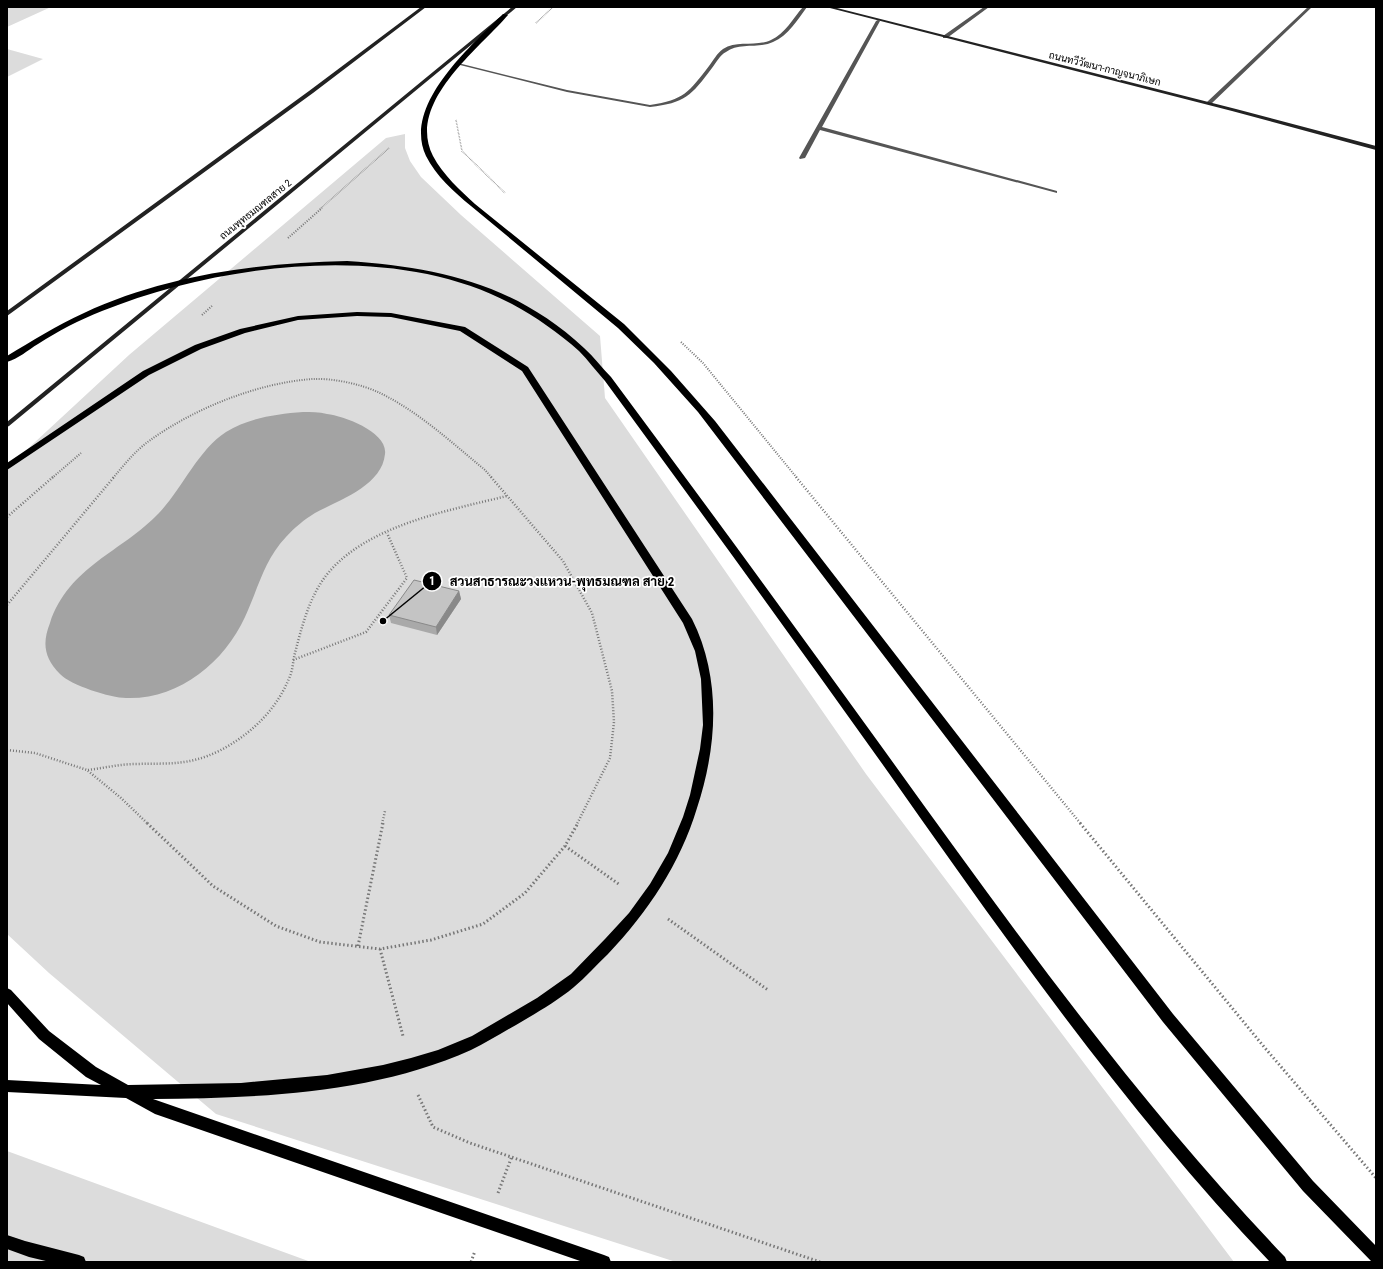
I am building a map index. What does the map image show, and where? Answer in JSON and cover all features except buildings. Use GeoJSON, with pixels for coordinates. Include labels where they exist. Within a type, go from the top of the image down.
{"type":"FeatureCollection","features":[{"type":"Feature","properties":{"kind":"main road"},"geometry":{"type":"LineString","coordinates":[[7,314],[311,92],[424,7]]}},
{"type":"Feature","properties":{"kind":"main road","name":"ถนนพุทธมณฑลสาย 2"},"geometry":{"type":"LineString","coordinates":[[7,425],[515,7]]}},
{"type":"Feature","properties":{"kind":"main road","name":"ถนนทวีวัฒนา-กาญจนาภิเษก"},"geometry":{"type":"LineString","coordinates":[[828,7],[1209,103],[1376,148]]}},
{"type":"Feature","properties":{"kind":"main road"},"geometry":{"type":"LineString","coordinates":[[505,15],[458,64],[435,94],[427,112],[423,134],[428,154],[439,172],[473,205],[621,327],[655,359],[686,392],[712,423],[1168,1018],[1308,1186],[1376,1256]]}},
{"type":"Feature","properties":{"kind":"main road"},"geometry":{"type":"LineString","coordinates":[[7,360],[31,344],[98,309],[144,293],[202,279],[249,270],[295,265],[346,263],[391,266],[428,272],[492,292],[526,309],[555,329],[582,351],[608,379],[816,664],[970,879],[1066,1008],[1149,1113],[1224,1202],[1280,1262]]}},
{"type":"Feature","properties":{"kind":"main road"},"geometry":{"type":"LineString","coordinates":[[7,467],[146,373],[198,347],[243,331],[298,318],[329,315],[391,315],[462,329],[482,340],[525,369],[688,622],[700,652],[707,687],[708,726],[704,764],[692,811],[674,852],[652,893],[615,938],[568,984],[520,1016],[466,1046],[391,1071],[294,1087],[192,1092],[83,1092],[7,1086]]}},
{"type":"Feature","properties":{"kind":"main road"},"geometry":{"type":"LineString","coordinates":[[7,994],[44,1035],[91,1072],[155,1107],[604,1262]]}},
{"type":"Feature","properties":{"kind":"main road"},"geometry":{"type":"LineString","coordinates":[[7,1242],[60,1262]]}},
{"type":"Feature","properties":{"kind":"main road"},"geometry":{"type":"LineString","coordinates":[[24,1248],[80,1262]]}},
{"type":"Feature","properties":{"kind":"street"},"geometry":{"type":"LineString","coordinates":[[458,64],[567,91],[642,105],[661,105],[677,101],[689,94],[724,50],[746,44],[773,41],[783,33],[805,7]]}},
{"type":"Feature","properties":{"kind":"street"},"geometry":{"type":"LineString","coordinates":[[945,37],[987,7]]}},
{"type":"Feature","properties":{"kind":"street"},"geometry":{"type":"LineString","coordinates":[[1209,103],[1310,7]]}},
{"type":"Feature","properties":{"kind":"street"},"geometry":{"type":"LineString","coordinates":[[802,158],[878,20]]}},
{"type":"Feature","properties":{"kind":"street"},"geometry":{"type":"LineString","coordinates":[[819,128],[1055,192]]}},
{"type":"Feature","properties":{"kind":"path"},"geometry":{"type":"LineString","coordinates":[[457,127],[462,151],[506,195]]}},
{"type":"Feature","properties":{"kind":"path"},"geometry":{"type":"LineString","coordinates":[[283,243],[390,147]]}},
{"type":"Feature","properties":{"kind":"path"},"geometry":{"type":"LineString","coordinates":[[200,317],[217,301]]}},
{"type":"Feature","properties":{"kind":"path"},"geometry":{"type":"LineString","coordinates":[[680,342],[703,363],[1265,1048],[1376,1178]]}},
{"type":"Feature","properties":{"kind":"path"},"geometry":{"type":"LineString","coordinates":[[7,605],[125,464],[148,442],[172,425],[203,409],[236,396],[280,384],[313,379],[351,383],[379,393],[417,414],[485,470],[563,561],[592,613],[612,691],[614,722],[610,758],[584,811],[565,846],[525,894],[483,924],[431,940],[380,949],[320,942],[276,926],[212,886],[121,798],[87,770],[35,753],[7,750]]}},
{"type":"Feature","properties":{"kind":"path"},"geometry":{"type":"LineString","coordinates":[[87,770],[134,764],[183,763],[216,753],[243,738],[265,717],[279,699],[290,676],[297,645],[316,592],[329,572],[348,554],[408,523],[508,496]]}},
{"type":"Feature","properties":{"kind":"path"},"geometry":{"type":"LineString","coordinates":[[293,660],[366,632],[407,578],[387,533]]}},
{"type":"Feature","properties":{"kind":"path"},"geometry":{"type":"LineString","coordinates":[[358,946],[386,811]]}},
{"type":"Feature","properties":{"kind":"path"},"geometry":{"type":"LineString","coordinates":[[380,949],[403,1038]]}},
{"type":"Feature","properties":{"kind":"path"},"geometry":{"type":"LineString","coordinates":[[417,1090],[433,1128],[470,1143],[820,1262]]}},
{"type":"Feature","properties":{"kind":"shaded area"},"geometry":{"type":"Polygon","coordinates":[[[7,7],[51,7],[7,27],[7,7]]]}},
{"type":"Feature","properties":{"kind":"shaded area"},"geometry":{"type":"Polygon","coordinates":[[[7,49],[43,59],[7,77],[7,49]]]}},
{"type":"Feature","properties":{"kind":"shaded area"},"geometry":{"type":"Polygon","coordinates":[[[405,134],[405,148],[410,161],[421,177],[461,215],[600,336],[605,398],[866,774],[1234,1262],[676,1262],[216,1114],[49,973],[7,934],[7,468],[129,355],[386,138],[405,134]]]}},
{"type":"Feature","properties":{"kind":"shaded area"},"geometry":{"type":"Polygon","coordinates":[[[303,412],[334,415],[364,426],[380,439],[384,446],[385,454],[382,465],[376,475],[358,491],[311,515],[296,527],[278,546],[262,575],[245,617],[236,634],[225,649],[197,676],[164,693],[145,697],[126,698],[111,696],[81,686],[60,674],[48,656],[45,644],[47,630],[50,623],[59,604],[70,587],[83,573],[129,539],[159,513],[207,449],[226,432],[253,420],[303,412]]]}},
{"type":"Feature","properties":{"kind":"shaded area"},"geometry":{"type":"Polygon","coordinates":[[[7,1151],[311,1262],[7,1262],[7,1151]]]}},
{"type":"Feature","properties":{"kind":"place","name":"สวนสาธารณะวงแหวน-พุทธมณฑล สาย 2"},"geometry":{"type":"Point","coordinates":[383,621]}}]}
